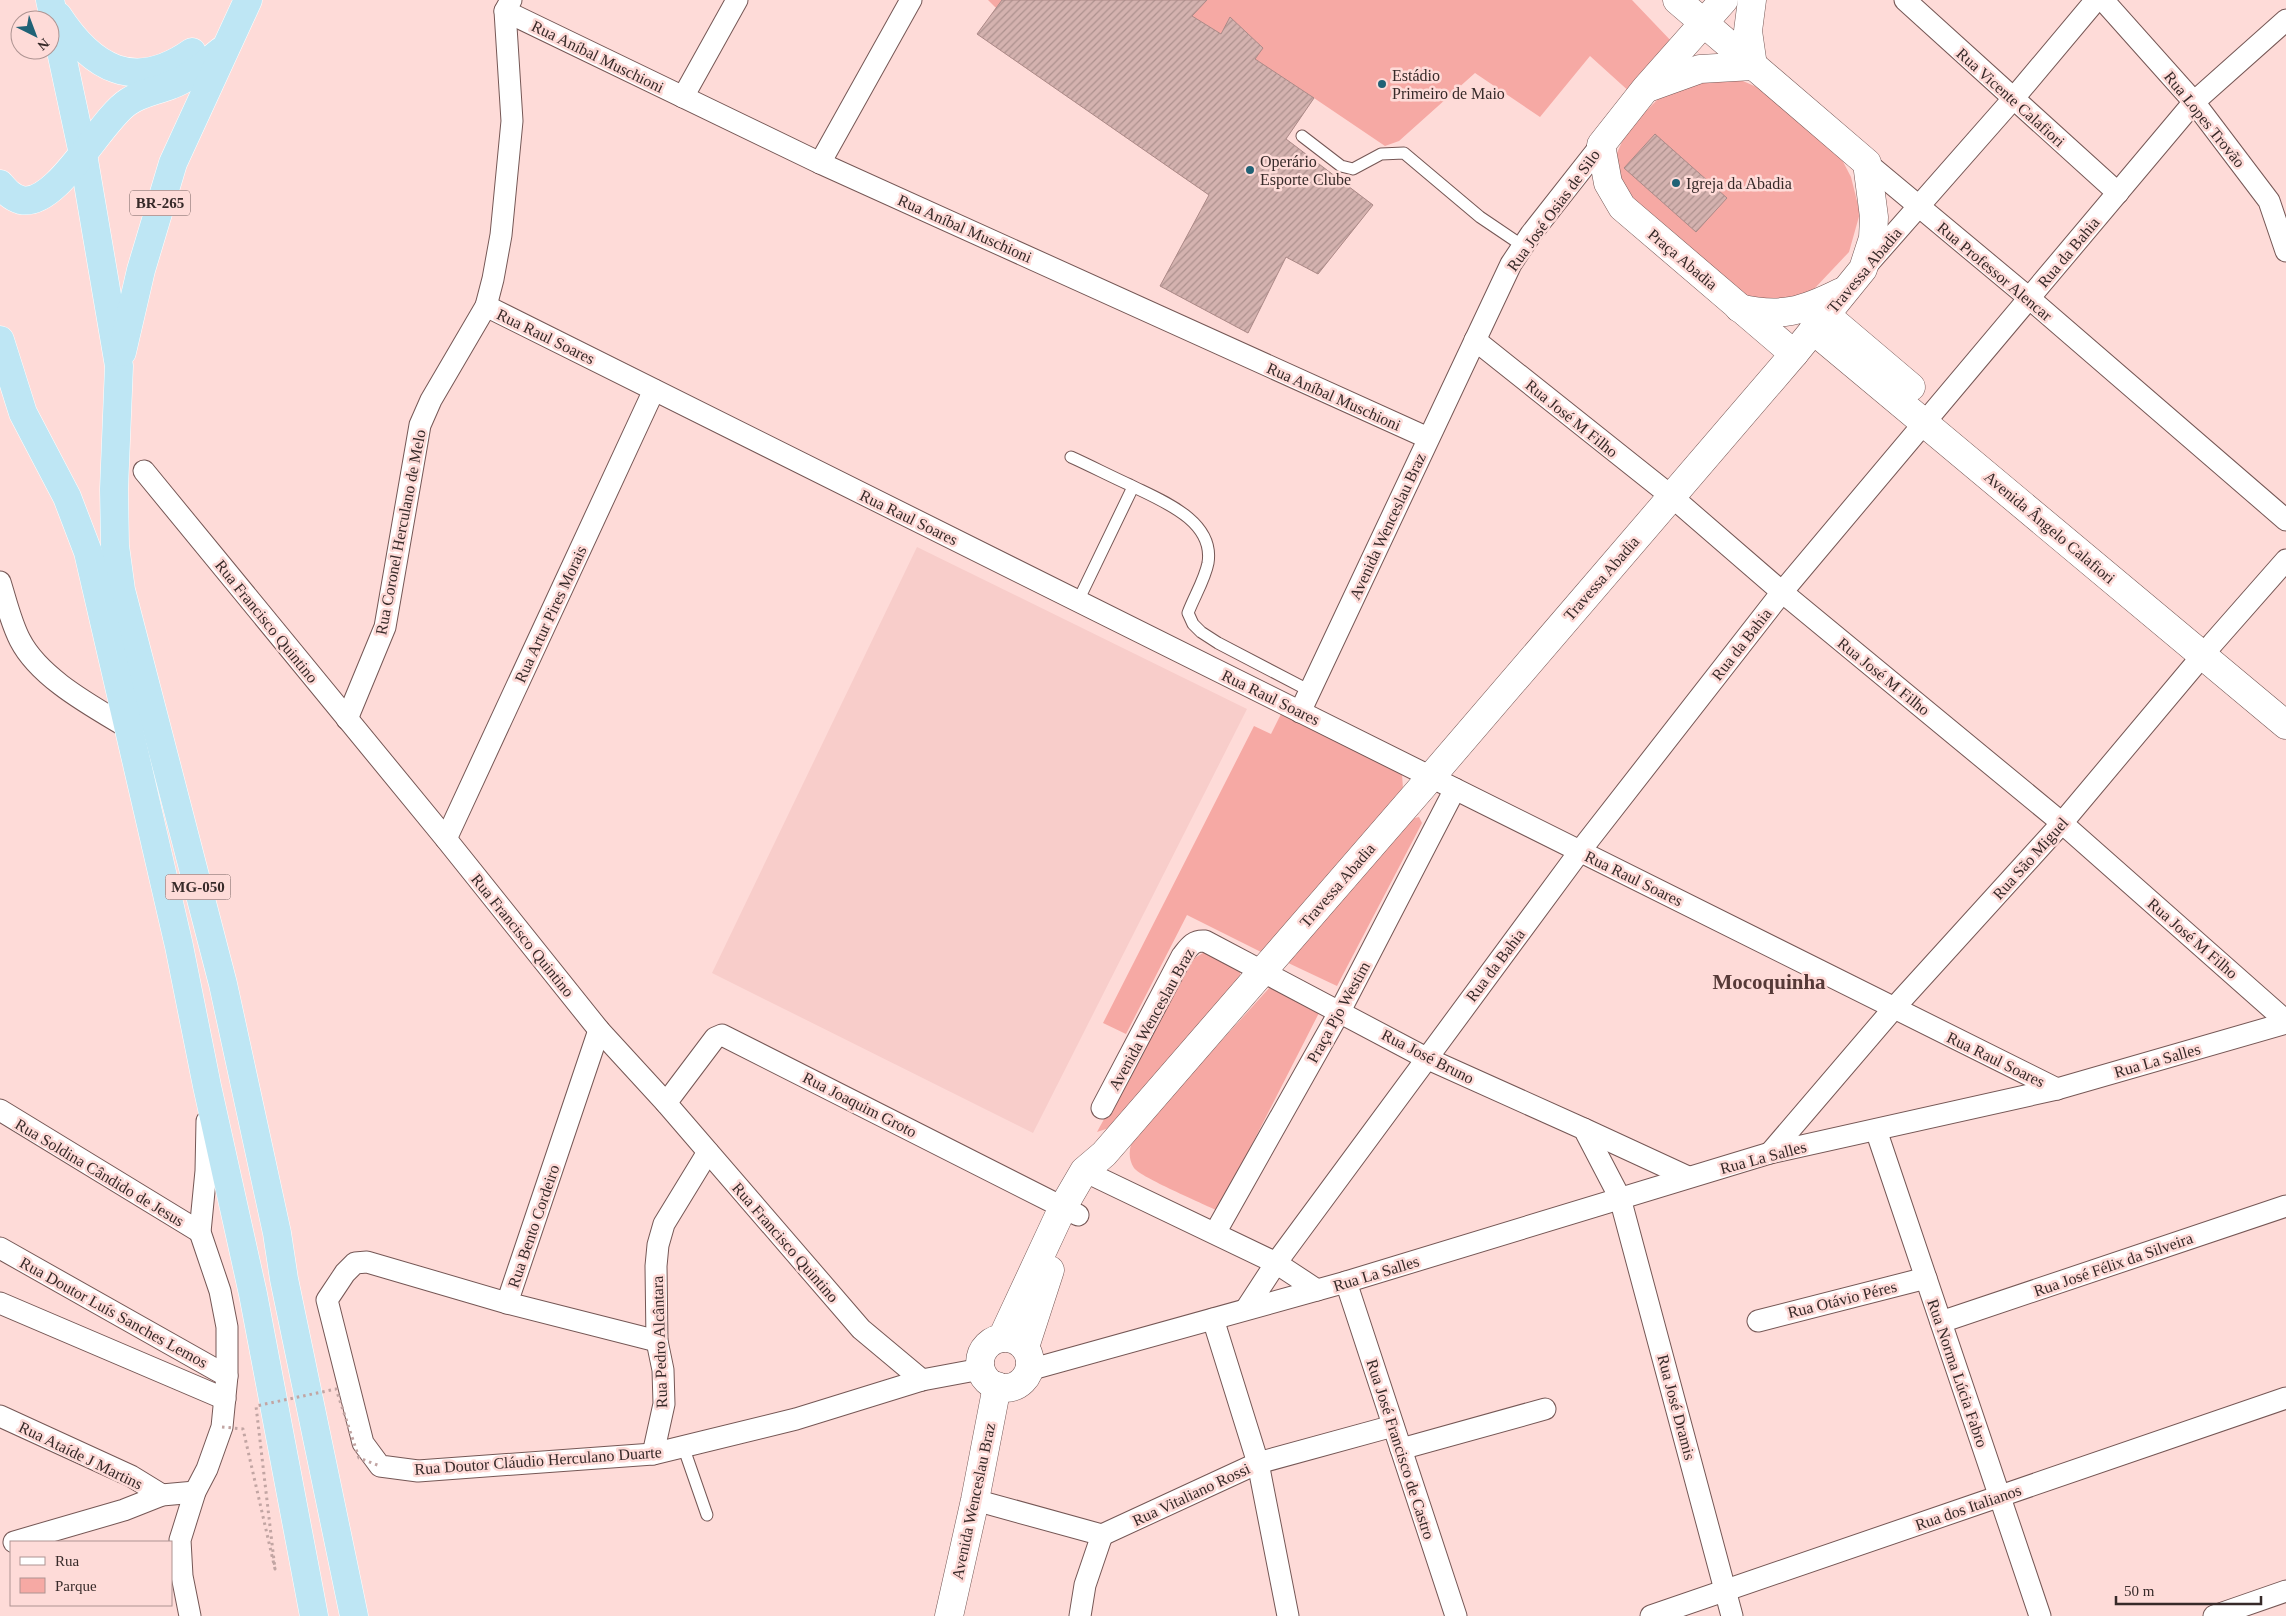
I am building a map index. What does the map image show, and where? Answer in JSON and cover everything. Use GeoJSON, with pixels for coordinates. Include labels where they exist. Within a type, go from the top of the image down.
{"type":"FeatureCollection","features":[{"type":"Feature","properties":{"kind":"highway"},"geometry":{"type":"LineString","coordinates":[[51,3],[84,51],[105,66],[125,72],[143,73],[164,68],[185,58],[205,43],[240,0]]}},
{"type":"Feature","properties":{"kind":"highway","name":"BR-265"},"geometry":{"type":"LineString","coordinates":[[119,366],[141,270],[173,163],[224,48],[248,0]]}},
{"type":"Feature","properties":{"kind":"highway"},"geometry":{"type":"LineString","coordinates":[[51,3],[83,154]]}},
{"type":"Feature","properties":{"kind":"highway","name":"BR-265"},"geometry":{"type":"LineString","coordinates":[[0,184],[10,195],[22,200],[35,198],[48,192],[83,154],[111,118],[127,103],[142,94],[172,85],[199,70],[224,48]]}},
{"type":"Feature","properties":{"kind":"highway","name":"MG-050"},"geometry":{"type":"LineString","coordinates":[[83,154],[119,366],[114,489],[115,546],[121,590],[223,984],[277,1233],[284,1279],[354,1616]]}},
{"type":"Feature","properties":{"kind":"highway","name":"MG-050"},"geometry":{"type":"LineString","coordinates":[[0,340],[23,413],[67,497],[88,552],[180,946],[207,1086],[253,1294],[314,1616]]}},
{"type":"Feature","properties":{"kind":"street"},"geometry":{"type":"LineString","coordinates":[[683,97],[737,0]]}},
{"type":"Feature","properties":{"kind":"street"},"geometry":{"type":"LineString","coordinates":[[820,163],[911,0]]}},
{"type":"Feature","properties":{"kind":"street","name":"Rua Professor Alencar"},"geometry":{"type":"LineString","coordinates":[[1677,0],[1867,163],[2029,298],[2286,520]]}},
{"type":"Feature","properties":{"kind":"street","name":"Rua José Osias de Silo"},"geometry":{"type":"LineString","coordinates":[[1475,340],[1494,298],[1523,246],[1646,88],[1724,0]]}},
{"type":"Feature","properties":{"kind":"street"},"geometry":{"type":"LineString","coordinates":[[1646,88],[1700,69],[1753,66],[1748,31],[1752,0]]}},
{"type":"Feature","properties":{"kind":"street","name":"Rua Vicente Calafiori"},"geometry":{"type":"LineString","coordinates":[[1905,0],[2118,192]]}},
{"type":"Feature","properties":{"kind":"street","name":"Travessa Abadia"},"geometry":{"type":"LineString","coordinates":[[1071,1211],[1095,1168],[1262,972],[1443,783],[1671,496],[1794,354],[1845,290],[2013,99],[2096,0]]}},
{"type":"Feature","properties":{"kind":"street","name":"Rua Lopes Trovão"},"geometry":{"type":"LineString","coordinates":[[2103,0],[2278,197],[2286,251]]}},
{"type":"Feature","properties":{"kind":"street","name":"Rua Aníbal Muschioni"},"geometry":{"type":"LineString","coordinates":[[508,6],[683,97],[820,163],[1428,438]]}},
{"type":"Feature","properties":{"kind":"street","name":"Rua Coronel Herculano de Melo"},"geometry":{"type":"LineString","coordinates":[[347,719],[385,627],[420,425],[430,400],[486,306],[493,279],[501,236],[510,150],[508,6]]}},
{"type":"Feature","properties":{"kind":"street","name":"Rua da Bahia"},"geometry":{"type":"LineString","coordinates":[[1246,1309],[1276,1263],[1580,851],[1782,592],[2194,102],[2286,20]]}},
{"type":"Feature","properties":{"kind":"street","name":"Praça Abadia"},"geometry":{"type":"LineString","coordinates":[[1601,145],[1608,183],[1622,207],[1794,354]]}},
{"type":"Feature","properties":{"kind":"street"},"geometry":{"type":"LineString","coordinates":[[1863,269],[1873,238],[1874,217],[1867,163]]}},
{"type":"Feature","properties":{"kind":"street"},"geometry":{"type":"LineString","coordinates":[[1739,308],[1762,313],[1797,311],[1815,305],[1845,290]]}},
{"type":"Feature","properties":{"kind":"street","name":"Rua Raul Soares"},"geometry":{"type":"LineString","coordinates":[[486,306],[2057,1089]]}},
{"type":"Feature","properties":{"kind":"street","name":"Avenida Ângelo Calafiori"},"geometry":{"type":"LineString","coordinates":[[1820,322],[2208,649],[2286,725]]}},
{"type":"Feature","properties":{"kind":"street","name":"Avenida Wenceslau Braz"},"geometry":{"type":"LineString","coordinates":[[1300,712],[1475,340]]}},
{"type":"Feature","properties":{"kind":"street","name":"Rua José M Filho"},"geometry":{"type":"LineString","coordinates":[[1475,340],[1671,496],[1782,592],[2062,823],[2286,1022]]}},
{"type":"Feature","properties":{"kind":"street","name":"Rua Artur Pires Morais"},"geometry":{"type":"LineString","coordinates":[[446,839],[654,390]]}},
{"type":"Feature","properties":{"kind":"street","name":"Rua Francisco Quintino"},"geometry":{"type":"LineString","coordinates":[[144,471],[446,839],[599,1030],[666,1103],[861,1329],[922,1380]]}},
{"type":"Feature","properties":{"kind":"street","name":"Rua São Miguel"},"geometry":{"type":"LineString","coordinates":[[1770,1154],[1894,1008],[2062,823],[2208,649],[2286,560]]}},
{"type":"Feature","properties":{"kind":"street"},"geometry":{"type":"LineString","coordinates":[[0,582],[20,641],[41,667],[83,701],[130,729]]}},
{"type":"Feature","properties":{"kind":"street","name":"Avenida Ângelo Calafiori"},"geometry":{"type":"LineString","coordinates":[[2208,649],[2286,705]]}},
{"type":"Feature","properties":{"kind":"street","name":"Praça Pjo Westim"},"geometry":{"type":"LineString","coordinates":[[1215,1233],[1340,1011],[1443,783]]}},
{"type":"Feature","properties":{"kind":"street","name":"Avenida Wenceslau Braz"},"geometry":{"type":"LineString","coordinates":[[1102,1108],[1182,956],[1194,942],[1206,941]]}},
{"type":"Feature","properties":{"kind":"street","name":"Rua José Bruno"},"geometry":{"type":"LineString","coordinates":[[1206,941],[1426,1058],[1688,1177]]}},
{"type":"Feature","properties":{"kind":"street","name":"Rua La Salles"},"geometry":{"type":"LineString","coordinates":[[1246,1309],[1346,1282],[1688,1177],[1770,1154],[2057,1089],[2286,1022]]}},
{"type":"Feature","properties":{"kind":"street","name":"Rua Bento Cordeiro"},"geometry":{"type":"LineString","coordinates":[[599,1030],[507,1303],[657,1341]]}},
{"type":"Feature","properties":{"kind":"street","name":"Rua Joaquim Groto"},"geometry":{"type":"LineString","coordinates":[[666,1103],[714,1038],[722,1034],[1071,1211]]}},
{"type":"Feature","properties":{"kind":"street"},"geometry":{"type":"LineString","coordinates":[[190,1616],[182,1576],[180,1540],[195,1492],[208,1469],[222,1427],[227,1376],[227,1327],[220,1291],[200,1232],[208,1136],[207,1086]]}},
{"type":"Feature","properties":{"kind":"street","name":"Rua Soldina Cândido de Jesus"},"geometry":{"type":"LineString","coordinates":[[0,1110],[200,1232]]}},
{"type":"Feature","properties":{"kind":"street"},"geometry":{"type":"LineString","coordinates":[[1584,1130],[1620,1198]]}},
{"type":"Feature","properties":{"kind":"street","name":"Rua Norma Lúcia Fabro"},"geometry":{"type":"LineString","coordinates":[[1876,1130],[2040,1616]]}},
{"type":"Feature","properties":{"kind":"street","name":"Rua Pedro Alcântara"},"geometry":{"type":"LineString","coordinates":[[653,1454],[664,1404],[663,1370],[657,1341],[656,1266],[658,1245],[664,1224],[708,1152]]}},
{"type":"Feature","properties":{"kind":"street"},"geometry":{"type":"LineString","coordinates":[[1095,1168],[1215,1233],[1276,1263],[1317,1290]]}},
{"type":"Feature","properties":{"kind":"street","name":"Rua José Dramis"},"geometry":{"type":"LineString","coordinates":[[1620,1198],[1727,1590],[1732,1616]]}},
{"type":"Feature","properties":{"kind":"street","name":"Rua José Félix da Silveira"},"geometry":{"type":"LineString","coordinates":[[1941,1322],[2286,1206]]}},
{"type":"Feature","properties":{"kind":"street","name":"Avenida Wenceslau Braz"},"geometry":{"type":"LineString","coordinates":[[964,1616],[982,1502],[1008,1366],[1048,1274],[1071,1211]]}},
{"type":"Feature","properties":{"kind":"street","name":"Rua Doutor Luís Sanches Lemos"},"geometry":{"type":"LineString","coordinates":[[0,1248],[227,1376]]}},
{"type":"Feature","properties":{"kind":"street"},"geometry":{"type":"LineString","coordinates":[[380,1466],[363,1443],[327,1300],[345,1273],[355,1263],[367,1262],[507,1303]]}},
{"type":"Feature","properties":{"kind":"street","name":"Rua Otávio Péres"},"geometry":{"type":"LineString","coordinates":[[1758,1321],[1926,1278]]}},
{"type":"Feature","properties":{"kind":"street","name":"Rua José Francisco de Castro"},"geometry":{"type":"LineString","coordinates":[[1346,1282],[1456,1616]]}},
{"type":"Feature","properties":{"kind":"street"},"geometry":{"type":"LineString","coordinates":[[0,1303],[225,1399]]}},
{"type":"Feature","properties":{"kind":"street","name":"Rua Doutor Cláudio Herculano Duarte"},"geometry":{"type":"LineString","coordinates":[[380,1466],[418,1471],[653,1454],[796,1420],[922,1380],[1008,1366],[1213,1319],[1246,1309]]}},
{"type":"Feature","properties":{"kind":"street"},"geometry":{"type":"LineString","coordinates":[[1213,1319],[1258,1463],[1288,1616]]}},
{"type":"Feature","properties":{"kind":"street","name":"Rua dos Italianos"},"geometry":{"type":"LineString","coordinates":[[1651,1616],[2286,1398]]}},
{"type":"Feature","properties":{"kind":"street"},"geometry":{"type":"LineString","coordinates":[[1401,1449],[1545,1408]]}},
{"type":"Feature","properties":{"kind":"street","name":"Rua Ataíde J Martins"},"geometry":{"type":"LineString","coordinates":[[0,1416],[131,1476],[162,1495]]}},
{"type":"Feature","properties":{"kind":"street","name":"Rua Vitaliano Rossi"},"geometry":{"type":"LineString","coordinates":[[1102,1534],[1258,1463],[1394,1426]]}},
{"type":"Feature","properties":{"kind":"street"},"geometry":{"type":"LineString","coordinates":[[20,1541],[124,1510],[162,1495],[195,1492]]}},
{"type":"Feature","properties":{"kind":"street"},"geometry":{"type":"LineString","coordinates":[[982,1502],[1102,1534],[1085,1585],[1080,1616]]}},
{"type":"Feature","properties":{"kind":"street","name":"Avenida Wenceslau Braz"},"geometry":{"type":"LineString","coordinates":[[949,1616],[982,1502]]}},
{"type":"Feature","properties":{"kind":"street"},"geometry":{"type":"LineString","coordinates":[[2214,1616],[2286,1591]]}},
{"type":"Feature","properties":{"kind":"lane"},"geometry":{"type":"LineString","coordinates":[[1302,136],[1341,166],[1353,169],[1381,154],[1404,153],[1480,217],[1523,246]]}},
{"type":"Feature","properties":{"kind":"lane"},"geometry":{"type":"LineString","coordinates":[[1071,457],[1163,500],[1187,517],[1199,529],[1207,544],[1208,563],[1188,613],[1193,624],[1200,632],[1218,644],[1310,691]]}},
{"type":"Feature","properties":{"kind":"lane"},"geometry":{"type":"LineString","coordinates":[[1078,601],[1133,487]]}},
{"type":"Feature","properties":{"kind":"lane"},"geometry":{"type":"LineString","coordinates":[[683,1446],[707,1515]]}},
{"type":"Feature","properties":{"kind":"path"},"geometry":{"type":"LineString","coordinates":[[222,1427],[243,1429],[275,1569],[256,1406],[336,1389],[359,1458],[380,1466]]}},
{"type":"Feature","properties":{"kind":"shaded area"},"geometry":{"type":"Polygon","coordinates":[[[917,547],[1247,709],[1033,1133],[712,973],[917,547]]]}},
{"type":"Feature","properties":{"kind":"green space","name":"Operário Esporte Clube"},"geometry":{"type":"Polygon","coordinates":[[[988,0],[1632,0],[1674,44],[1632,94],[1590,56],[1540,117],[1475,73],[1399,141],[1385,146],[1314,98],[1286,139],[1373,205],[1318,274],[1286,257],[1248,333],[1160,286],[1209,195],[977,34],[996,8],[988,0]]]}},
{"type":"Feature","properties":{"kind":"green space"},"geometry":{"type":"Polygon","coordinates":[[[1729,75],[1766,91],[1838,152],[1851,177],[1860,213],[1849,252],[1815,288],[1791,300],[1756,302],[1740,292],[1634,202],[1620,180],[1617,153],[1627,130],[1670,87],[1729,75]]]}},
{"type":"Feature","properties":{"kind":"green space"},"geometry":{"type":"Polygon","coordinates":[[[1283,710],[1402,774],[1403,789],[1263,953],[1187,915],[1126,1034],[1103,1023],[1254,726],[1271,734],[1283,710]]]}},
{"type":"Feature","properties":{"kind":"green space"},"geometry":{"type":"Polygon","coordinates":[[[1419,817],[1422,823],[1337,986],[1284,961],[1410,819],[1419,817]]]}},
{"type":"Feature","properties":{"kind":"green space"},"geometry":{"type":"Polygon","coordinates":[[[1206,951],[1240,970],[1240,976],[1109,1128],[1097,1132],[1190,961],[1206,951]]]}},
{"type":"Feature","properties":{"kind":"green space"},"geometry":{"type":"Polygon","coordinates":[[[1271,986],[1321,1009],[1218,1211],[1139,1172],[1132,1164],[1130,1147],[1136,1135],[1271,986]]]}},
{"type":"Feature","properties":{"kind":"building"},"geometry":{"type":"Polygon","coordinates":[[[1002,0],[1207,0],[1192,16],[1221,34],[1230,17],[1263,48],[1255,59],[1314,98],[1286,139],[1373,205],[1318,274],[1286,257],[1248,333],[1160,286],[1209,195],[977,34],[1002,0]]]}},
{"type":"Feature","properties":{"kind":"building","name":"Igreja da Abadia"},"geometry":{"type":"Polygon","coordinates":[[[1655,134],[1727,198],[1696,232],[1624,168],[1655,134]]]}},
{"type":"Feature","properties":{"kind":"place","name":"Estádio Primeiro de Maio"},"geometry":{"type":"Point","coordinates":[1382,84]}},
{"type":"Feature","properties":{"kind":"place","name":"Operário Esporte Clube"},"geometry":{"type":"Point","coordinates":[1250,170]}},
{"type":"Feature","properties":{"kind":"place","name":"Igreja da Abadia"},"geometry":{"type":"Point","coordinates":[1676,183]}},
{"type":"Feature","properties":{"kind":"district","name":"Mocoquinha"},"geometry":{"type":"Point","coordinates":[1769,982]}}]}
